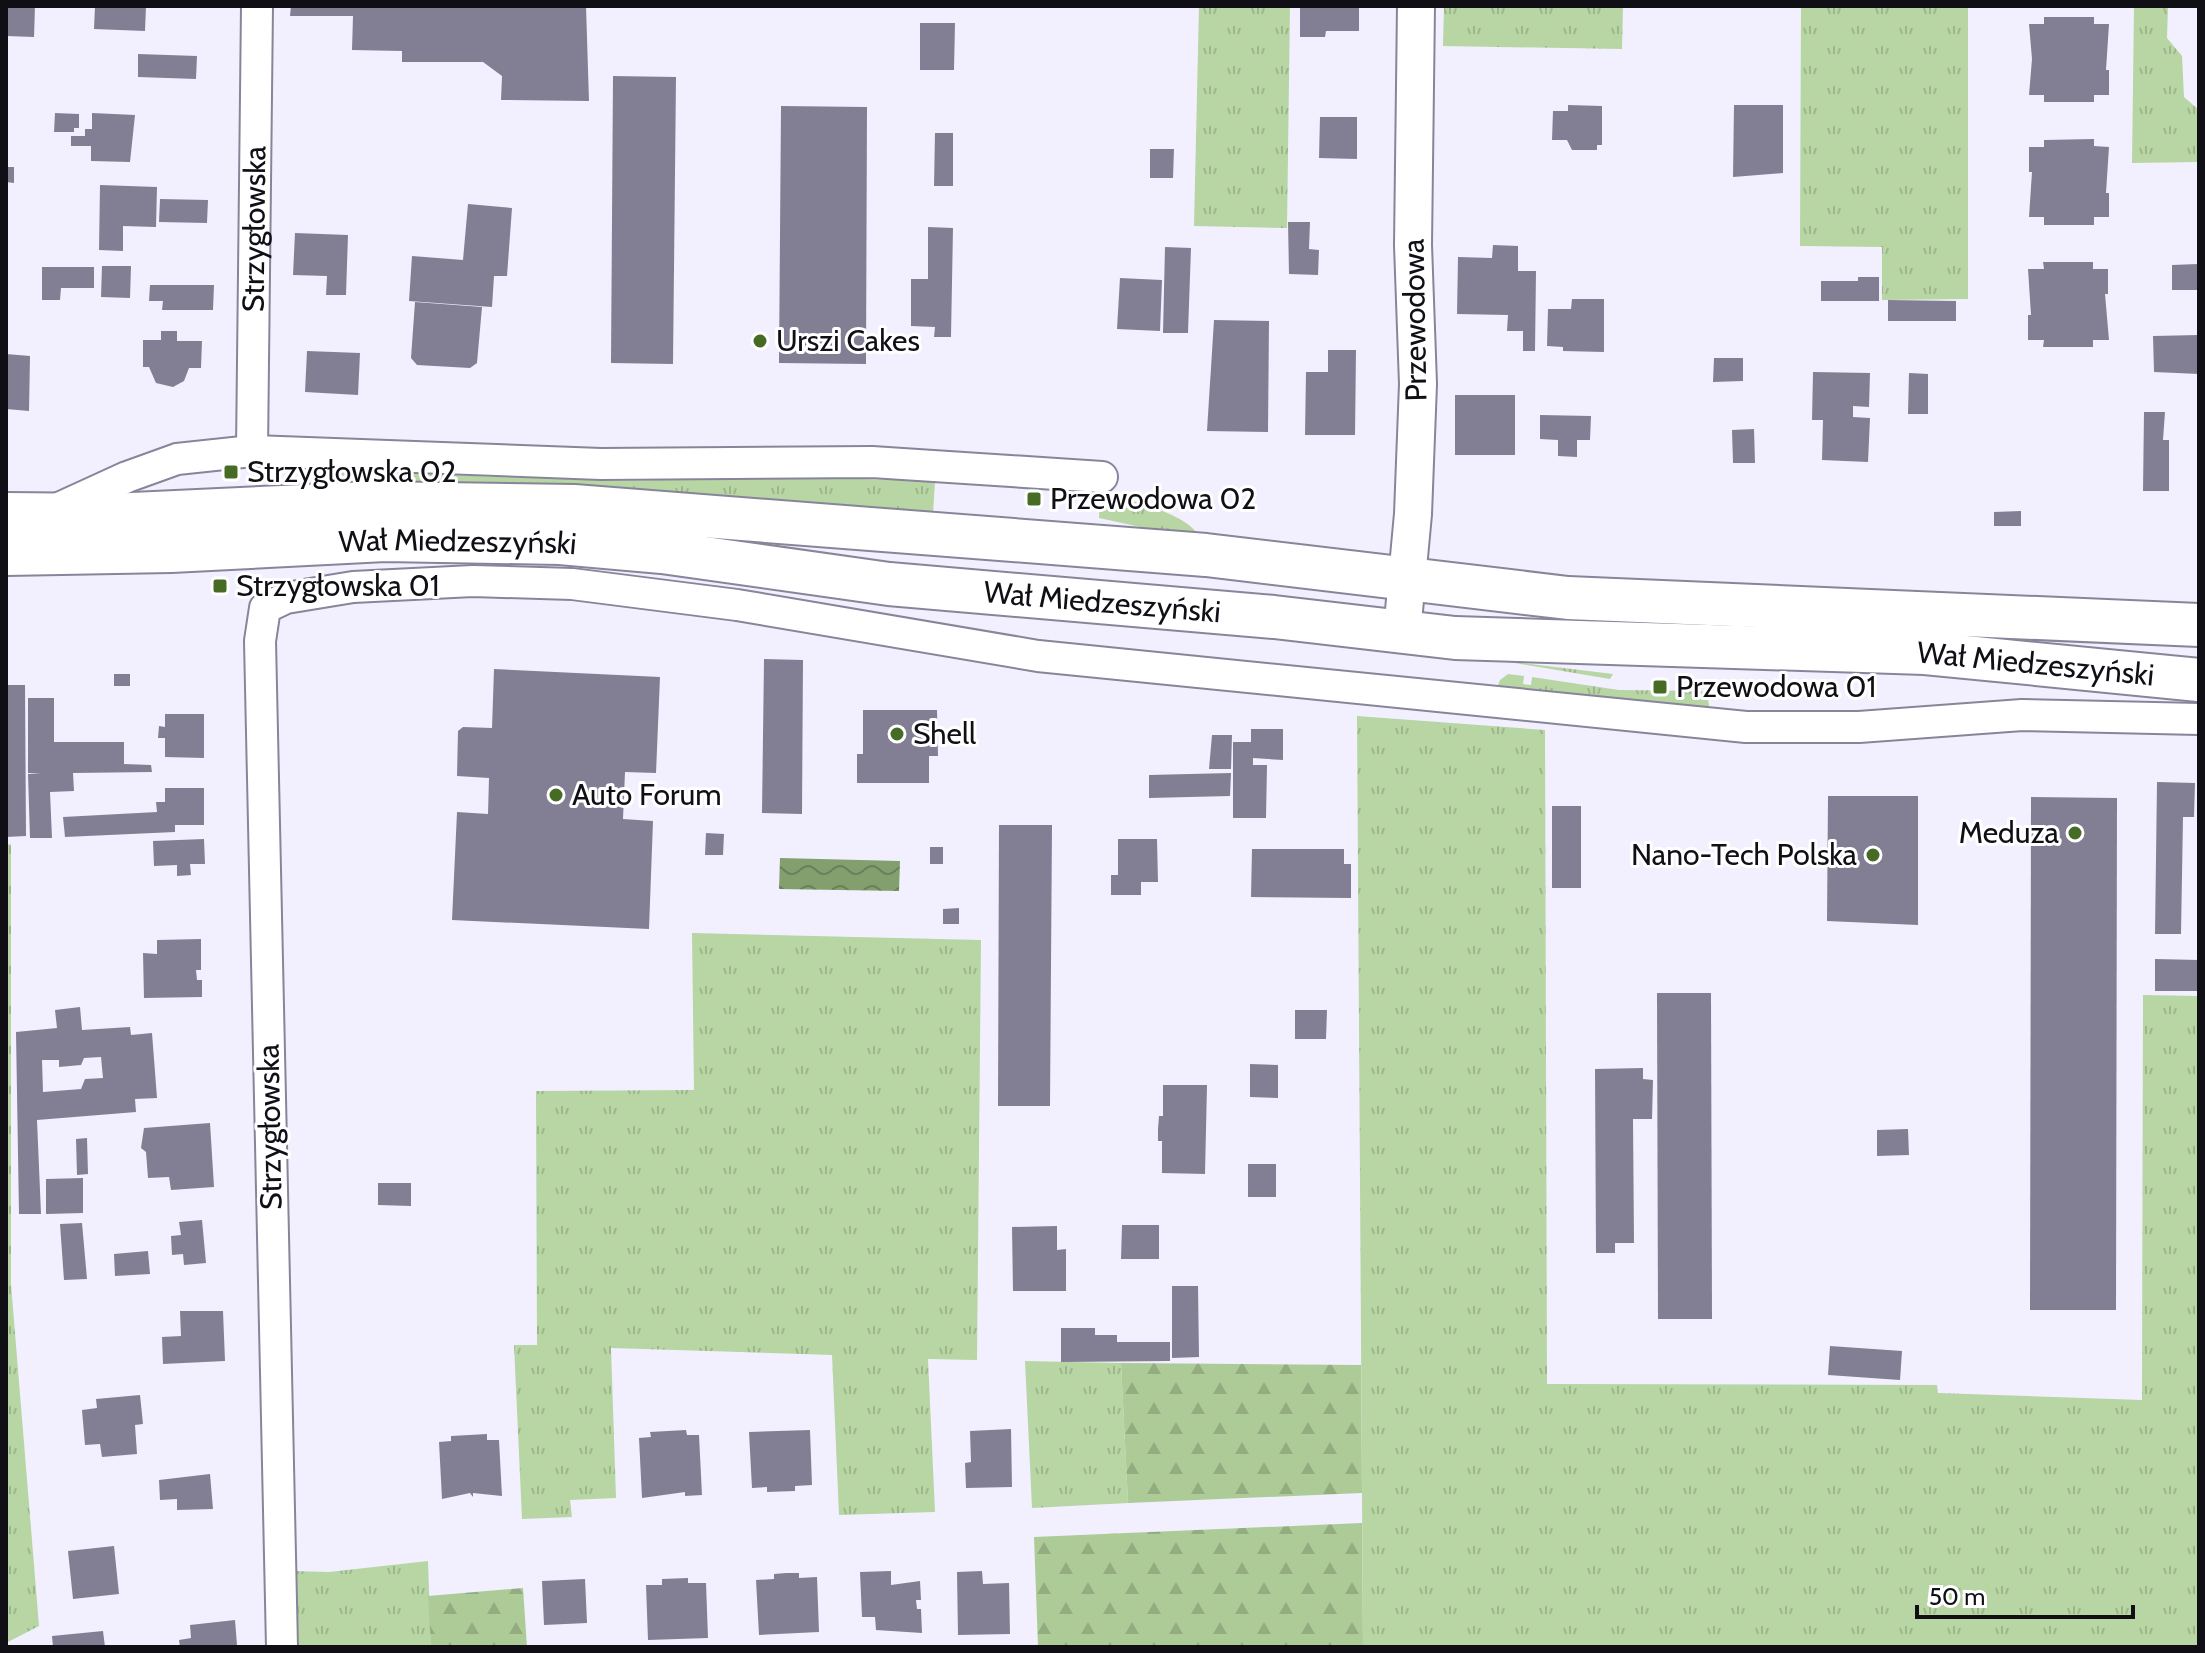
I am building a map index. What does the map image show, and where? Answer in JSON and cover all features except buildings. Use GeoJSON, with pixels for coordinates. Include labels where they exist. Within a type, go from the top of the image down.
{"type":"FeatureCollection","features":[{"type":"Feature","properties":{"kind":"main road","name":"Wał Miedzeszyński"},"geometry":{"type":"LineString","coordinates":[[25,514],[369,503],[574,506],[1206,555],[1407,580],[1621,601],[2199,625]]}},
{"type":"Feature","properties":{"kind":"main road","name":"Wał Miedzeszyński"},"geometry":{"type":"LineString","coordinates":[[6,554],[155,551],[385,540],[560,543],[638,549],[889,584],[1274,617],[1473,640],[1925,653],[2199,680]]}},
{"type":"Feature","properties":{"kind":"street","name":"Strzygłowska"},"geometry":{"type":"LineString","coordinates":[[252,451],[257,6]]}},
{"type":"Feature","properties":{"kind":"street","name":"Przewodowa"},"geometry":{"type":"LineString","coordinates":[[1402,632],[1418,384],[1413,245],[1416,6]]}},
{"type":"Feature","properties":{"kind":"street"},"geometry":{"type":"LineString","coordinates":[[25,514],[177,459],[252,451],[601,464],[872,462],[1102,477]]}},
{"type":"Feature","properties":{"kind":"street","name":"Wał Miedzeszyński"},"geometry":{"type":"LineString","coordinates":[[265,608],[286,598],[353,587],[473,581],[572,584],[700,599],[1038,656],[1746,727],[1859,727],[2022,715],[2199,719]]}},
{"type":"Feature","properties":{"kind":"street","name":"Strzygłowska"},"geometry":{"type":"LineString","coordinates":[[265,608],[260,623],[261,706],[282,1647]]}},
{"type":"Feature","properties":{"kind":"green space"},"geometry":{"type":"Polygon","coordinates":[[[1199,6],[1290,6],[1287,228],[1194,226],[1199,6]]]}},
{"type":"Feature","properties":{"kind":"green space"},"geometry":{"type":"Polygon","coordinates":[[[1444,6],[1623,6],[1622,49],[1443,46],[1444,6]]]}},
{"type":"Feature","properties":{"kind":"green space"},"geometry":{"type":"Polygon","coordinates":[[[1801,6],[1968,6],[1968,299],[1882,300],[1882,247],[1800,246],[1801,6]]]}},
{"type":"Feature","properties":{"kind":"green space"},"geometry":{"type":"Polygon","coordinates":[[[2134,6],[2168,6],[2167,38],[2182,56],[2184,97],[2199,110],[2199,162],[2132,163],[2134,6]]]}},
{"type":"Feature","properties":{"kind":"green space"},"geometry":{"type":"Polygon","coordinates":[[[338,471],[618,481],[791,477],[935,481],[933,514],[627,491],[420,483],[338,475],[338,471]]]}},
{"type":"Feature","properties":{"kind":"green space"},"geometry":{"type":"Polygon","coordinates":[[[1100,494],[1168,514],[1192,527],[1198,535],[1168,533],[1099,518],[1100,494]]]}},
{"type":"Feature","properties":{"kind":"green space"},"geometry":{"type":"Polygon","coordinates":[[[1497,660],[1613,674],[1610,679],[1497,660]]]}},
{"type":"Feature","properties":{"kind":"green space"},"geometry":{"type":"Polygon","coordinates":[[[1508,674],[1524,676],[1523,684],[1531,685],[1532,677],[1619,690],[1702,691],[1707,695],[1710,710],[1497,688],[1500,680],[1508,674]]]}},
{"type":"Feature","properties":{"kind":"green space"},"geometry":{"type":"Polygon","coordinates":[[[1357,716],[1545,730],[1547,1384],[1937,1385],[1938,1393],[2142,1400],[2143,995],[2199,996],[2199,1647],[1363,1647],[1357,716]]]}},
{"type":"Feature","properties":{"kind":"green space"},"geometry":{"type":"Polygon","coordinates":[[[11,844],[11,1284],[39,1626],[6,1643],[6,845],[11,844]]]}},
{"type":"Feature","properties":{"kind":"green space"},"geometry":{"type":"Polygon","coordinates":[[[692,933],[981,940],[977,1360],[928,1359],[935,1512],[839,1515],[832,1355],[611,1348],[616,1498],[570,1500],[572,1517],[522,1519],[514,1345],[537,1345],[536,1091],[694,1090],[692,933]]]}},
{"type":"Feature","properties":{"kind":"green space"},"geometry":{"type":"Polygon","coordinates":[[[1025,1361],[1121,1363],[1128,1503],[1032,1508],[1025,1361]]]}},
{"type":"Feature","properties":{"kind":"green space"},"geometry":{"type":"Polygon","coordinates":[[[1121,1363],[1361,1365],[1362,1493],[1128,1503],[1121,1363]]]}},
{"type":"Feature","properties":{"kind":"green space"},"geometry":{"type":"Polygon","coordinates":[[[1362,1523],[1363,1647],[1038,1647],[1034,1537],[1362,1523]]]}},
{"type":"Feature","properties":{"kind":"green space"},"geometry":{"type":"Polygon","coordinates":[[[428,1561],[431,1647],[293,1647],[293,1571],[329,1572],[428,1561]]]}},
{"type":"Feature","properties":{"kind":"green space"},"geometry":{"type":"Polygon","coordinates":[[[523,1588],[527,1647],[431,1647],[428,1596],[523,1588]]]}},
{"type":"Feature","properties":{"kind":"water"},"geometry":{"type":"Polygon","coordinates":[[[780,858],[900,861],[899,891],[779,889],[780,858]]]}},
{"type":"Feature","properties":{"kind":"place","name":"Urszi Cakes"},"geometry":{"type":"Point","coordinates":[760,341]}},
{"type":"Feature","properties":{"kind":"place","name":"Strzygłowska 02"},"geometry":{"type":"Point","coordinates":[231,472]}},
{"type":"Feature","properties":{"kind":"place","name":"Przewodowa 02"},"geometry":{"type":"Point","coordinates":[1034,499]}},
{"type":"Feature","properties":{"kind":"place","name":"Strzygłowska 01"},"geometry":{"type":"Point","coordinates":[220,586]}},
{"type":"Feature","properties":{"kind":"place","name":"Przewodowa 01"},"geometry":{"type":"Point","coordinates":[1660,687]}},
{"type":"Feature","properties":{"kind":"place","name":"Shell"},"geometry":{"type":"Point","coordinates":[897,734]}},
{"type":"Feature","properties":{"kind":"place","name":"Auto Forum"},"geometry":{"type":"Point","coordinates":[556,795]}},
{"type":"Feature","properties":{"kind":"place","name":"Meduza"},"geometry":{"type":"Point","coordinates":[2075,833]}},
{"type":"Feature","properties":{"kind":"place","name":"Nano-Tech Polska"},"geometry":{"type":"Point","coordinates":[1873,855]}}]}
